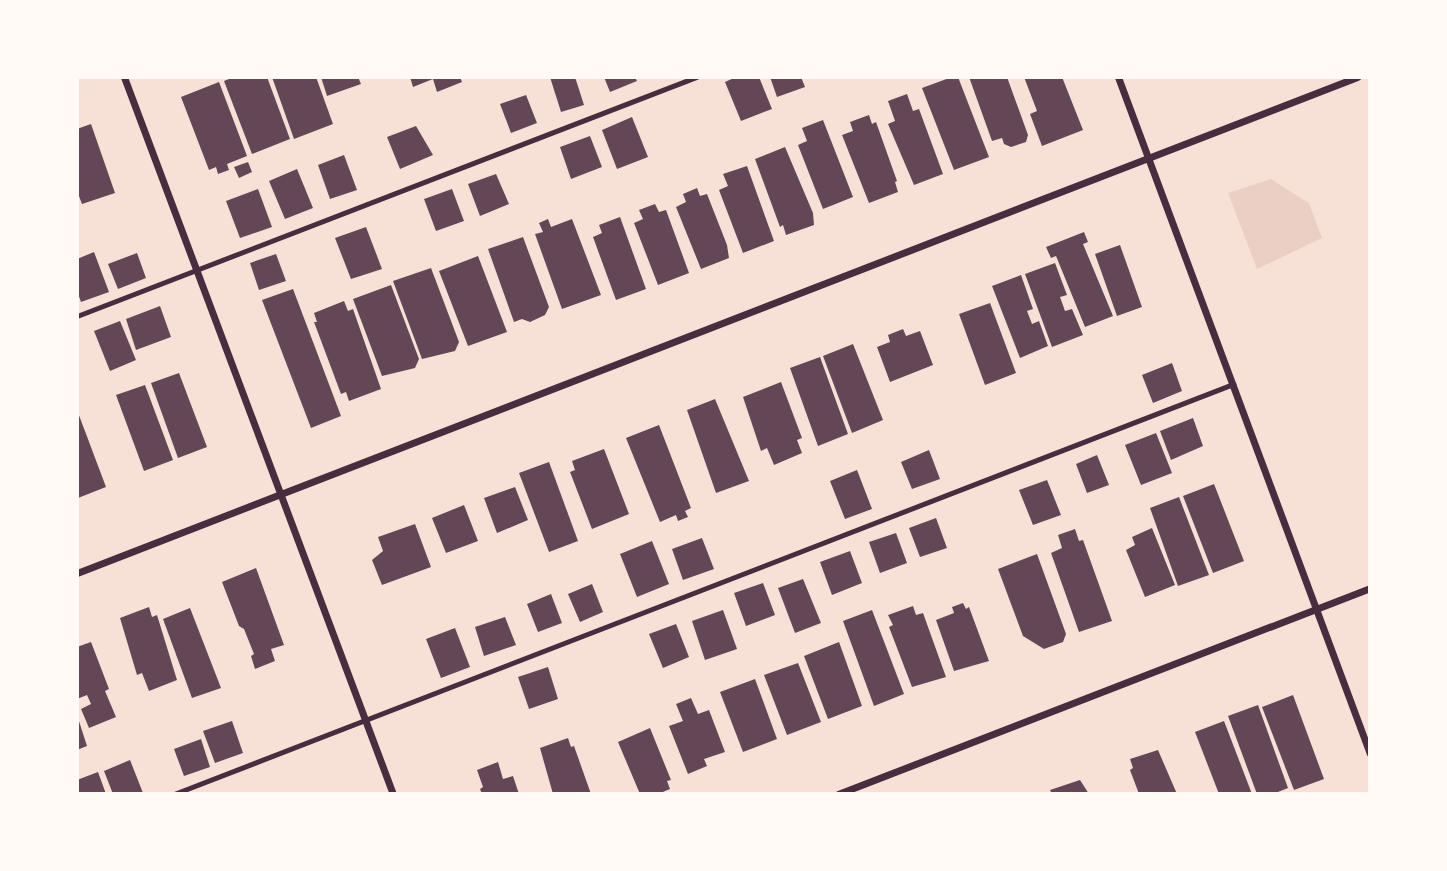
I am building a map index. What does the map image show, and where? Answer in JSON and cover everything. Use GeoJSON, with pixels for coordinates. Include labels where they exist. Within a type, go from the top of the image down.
{"type":"FeatureCollection","features":[{"type":"Feature","properties":{"kind":"street"},"geometry":{"type":"LineString","coordinates":[[124,77],[393,794]]}},
{"type":"Feature","properties":{"kind":"street"},"geometry":{"type":"LineString","coordinates":[[1118,77],[1370,754]]}},
{"type":"Feature","properties":{"kind":"street"},"geometry":{"type":"LineString","coordinates":[[77,573],[1357,77]]}},
{"type":"Feature","properties":{"kind":"street"},"geometry":{"type":"LineString","coordinates":[[838,794],[1370,588]]}},
{"type":"Feature","properties":{"kind":"lane"},"geometry":{"type":"LineString","coordinates":[[77,316],[696,77]]}},
{"type":"Feature","properties":{"kind":"lane"},"geometry":{"type":"LineString","coordinates":[[174,794],[1233,384]]}},
{"type":"Feature","properties":{"kind":"shaded area"},"geometry":{"type":"Polygon","coordinates":[[[1271,179],[1309,203],[1322,238],[1257,269],[1228,193],[1271,179]]]}},
{"type":"Feature","properties":{"kind":"building"},"geometry":{"type":"Polygon","coordinates":[[[234,77],[267,77],[290,139],[252,154],[224,81],[234,77]]]}},
{"type":"Feature","properties":{"kind":"building"},"geometry":{"type":"Polygon","coordinates":[[[272,77],[316,77],[333,124],[294,139],[272,77]]]}},
{"type":"Feature","properties":{"kind":"building"},"geometry":{"type":"Polygon","coordinates":[[[321,77],[358,77],[361,84],[327,96],[321,77]]]}},
{"type":"Feature","properties":{"kind":"building"},"geometry":{"type":"Polygon","coordinates":[[[410,77],[460,77],[462,82],[437,92],[433,79],[413,87],[410,77]]]}},
{"type":"Feature","properties":{"kind":"building"},"geometry":{"type":"Polygon","coordinates":[[[550,77],[575,77],[584,105],[561,112],[550,77]]]}},
{"type":"Feature","properties":{"kind":"building"},"geometry":{"type":"Polygon","coordinates":[[[604,77],[635,77],[637,81],[610,92],[604,77]]]}},
{"type":"Feature","properties":{"kind":"building"},"geometry":{"type":"Polygon","coordinates":[[[736,77],[759,77],[772,109],[741,121],[725,82],[736,77]]]}},
{"type":"Feature","properties":{"kind":"building"},"geometry":{"type":"Polygon","coordinates":[[[770,77],[801,77],[805,87],[777,97],[770,77]]]}},
{"type":"Feature","properties":{"kind":"building"},"geometry":{"type":"Polygon","coordinates":[[[958,77],[989,157],[954,170],[922,88],[958,77]]]}},
{"type":"Feature","properties":{"kind":"building"},"geometry":{"type":"Polygon","coordinates":[[[969,77],[1007,77],[1028,135],[1026,142],[1011,147],[1004,144],[1002,138],[992,141],[969,77]]]}},
{"type":"Feature","properties":{"kind":"building"},"geometry":{"type":"Polygon","coordinates":[[[1024,77],[1062,77],[1083,130],[1042,146],[1030,114],[1037,111],[1024,77]]]}},
{"type":"Feature","properties":{"kind":"building"},"geometry":{"type":"Polygon","coordinates":[[[219,82],[247,156],[227,164],[229,170],[218,174],[216,167],[209,170],[181,97],[219,82]]]}},
{"type":"Feature","properties":{"kind":"building"},"geometry":{"type":"Polygon","coordinates":[[[907,94],[913,111],[919,109],[943,174],[914,185],[888,124],[895,121],[888,101],[907,94]]]}},
{"type":"Feature","properties":{"kind":"building"},"geometry":{"type":"Polygon","coordinates":[[[526,95],[537,123],[511,133],[500,104],[526,95]]]}},
{"type":"Feature","properties":{"kind":"building"},"geometry":{"type":"Polygon","coordinates":[[[869,115],[872,124],[876,122],[897,181],[898,192],[869,203],[842,135],[853,131],[850,122],[869,115]]]}},
{"type":"Feature","properties":{"kind":"building"},"geometry":{"type":"Polygon","coordinates":[[[632,117],[648,157],[617,169],[602,130],[632,117]]]}},
{"type":"Feature","properties":{"kind":"building"},"geometry":{"type":"Polygon","coordinates":[[[823,120],[853,197],[823,209],[798,145],[807,141],[802,128],[823,120]]]}},
{"type":"Feature","properties":{"kind":"building"},"geometry":{"type":"Polygon","coordinates":[[[91,124],[115,193],[82,204],[77,191],[77,129],[91,124]]]}},
{"type":"Feature","properties":{"kind":"building"},"geometry":{"type":"Polygon","coordinates":[[[416,126],[433,155],[400,169],[387,137],[416,126]]]}},
{"type":"Feature","properties":{"kind":"building"},"geometry":{"type":"Polygon","coordinates":[[[590,136],[602,167],[571,179],[560,147],[590,136]]]}},
{"type":"Feature","properties":{"kind":"building"},"geometry":{"type":"Polygon","coordinates":[[[785,147],[813,213],[814,225],[786,235],[783,225],[780,227],[755,159],[785,147]]]}},
{"type":"Feature","properties":{"kind":"building"},"geometry":{"type":"Polygon","coordinates":[[[344,155],[357,190],[330,199],[318,165],[344,155]]]}},
{"type":"Feature","properties":{"kind":"building"},"geometry":{"type":"Polygon","coordinates":[[[248,162],[252,172],[239,178],[234,167],[248,162]]]}},
{"type":"Feature","properties":{"kind":"building"},"geometry":{"type":"Polygon","coordinates":[[[747,166],[774,241],[743,253],[719,190],[728,186],[723,174],[747,166]]]}},
{"type":"Feature","properties":{"kind":"building"},"geometry":{"type":"Polygon","coordinates":[[[297,169],[313,208],[285,219],[269,181],[297,169]]]}},
{"type":"Feature","properties":{"kind":"building"},"geometry":{"type":"Polygon","coordinates":[[[496,174],[509,204],[480,216],[468,184],[496,174]]]}},
{"type":"Feature","properties":{"kind":"building"},"geometry":{"type":"Polygon","coordinates":[[[697,188],[700,196],[707,194],[727,245],[729,258],[701,269],[676,207],[686,202],[683,194],[697,188]]]}},
{"type":"Feature","properties":{"kind":"building"},"geometry":{"type":"Polygon","coordinates":[[[258,189],[272,227],[240,238],[226,201],[258,189]]]}},
{"type":"Feature","properties":{"kind":"building"},"geometry":{"type":"Polygon","coordinates":[[[452,189],[464,221],[436,231],[424,199],[452,189]]]}},
{"type":"Feature","properties":{"kind":"building"},"geometry":{"type":"Polygon","coordinates":[[[655,204],[659,212],[666,210],[689,273],[658,285],[634,223],[643,219],[639,210],[655,204]]]}},
{"type":"Feature","properties":{"kind":"building"},"geometry":{"type":"Polygon","coordinates":[[[620,217],[646,289],[616,300],[593,237],[602,233],[599,225],[620,217]]]}},
{"type":"Feature","properties":{"kind":"building"},"geometry":{"type":"Polygon","coordinates":[[[548,219],[551,227],[572,219],[601,295],[562,309],[535,234],[543,232],[539,223],[548,219]]]}},
{"type":"Feature","properties":{"kind":"building"},"geometry":{"type":"Polygon","coordinates":[[[366,227],[382,269],[351,279],[335,238],[366,227]]]}},
{"type":"Feature","properties":{"kind":"building"},"geometry":{"type":"Polygon","coordinates":[[[1084,232],[1088,242],[1083,244],[1113,316],[1085,327],[1056,256],[1051,258],[1046,247],[1084,232]]]}},
{"type":"Feature","properties":{"kind":"building"},"geometry":{"type":"Polygon","coordinates":[[[523,237],[549,307],[545,315],[530,322],[522,319],[514,322],[488,249],[523,237]]]}},
{"type":"Feature","properties":{"kind":"building"},"geometry":{"type":"Polygon","coordinates":[[[1120,245],[1142,307],[1117,316],[1095,254],[1120,245]]]}},
{"type":"Feature","properties":{"kind":"building"},"geometry":{"type":"Polygon","coordinates":[[[94,252],[109,292],[81,302],[77,291],[77,259],[94,252]]]}},
{"type":"Feature","properties":{"kind":"building"},"geometry":{"type":"Polygon","coordinates":[[[137,253],[146,278],[118,289],[108,264],[137,253]]]}},
{"type":"Feature","properties":{"kind":"building"},"geometry":{"type":"Polygon","coordinates":[[[276,254],[286,281],[259,290],[250,263],[276,254]]]}},
{"type":"Feature","properties":{"kind":"building"},"geometry":{"type":"Polygon","coordinates":[[[478,256],[507,332],[468,346],[439,271],[478,256]]]}},
{"type":"Feature","properties":{"kind":"building"},"geometry":{"type":"Polygon","coordinates":[[[1055,263],[1067,295],[1060,297],[1065,311],[1072,309],[1083,335],[1052,347],[1025,274],[1055,263]]]}},
{"type":"Feature","properties":{"kind":"building"},"geometry":{"type":"Polygon","coordinates":[[[431,268],[459,342],[455,351],[422,359],[393,281],[431,268]]]}},
{"type":"Feature","properties":{"kind":"building"},"geometry":{"type":"Polygon","coordinates":[[[1021,275],[1033,309],[1027,311],[1032,324],[1039,321],[1048,346],[1020,358],[992,286],[1021,275]]]}},
{"type":"Feature","properties":{"kind":"building"},"geometry":{"type":"Polygon","coordinates":[[[391,285],[419,359],[415,368],[382,376],[353,299],[391,285]]]}},
{"type":"Feature","properties":{"kind":"building"},"geometry":{"type":"Polygon","coordinates":[[[293,289],[341,416],[311,428],[262,300],[293,289]]]}},
{"type":"Feature","properties":{"kind":"building"},"geometry":{"type":"Polygon","coordinates":[[[344,301],[348,311],[353,309],[381,389],[349,401],[346,392],[341,394],[314,322],[317,322],[314,313],[344,301]]]}},
{"type":"Feature","properties":{"kind":"building"},"geometry":{"type":"Polygon","coordinates":[[[990,303],[1016,373],[985,385],[959,314],[990,303]]]}},
{"type":"Feature","properties":{"kind":"building"},"geometry":{"type":"Polygon","coordinates":[[[160,306],[171,337],[136,350],[126,319],[160,306]]]}},
{"type":"Feature","properties":{"kind":"building"},"geometry":{"type":"Polygon","coordinates":[[[120,321],[136,360],[110,371],[94,331],[120,321]]]}},
{"type":"Feature","properties":{"kind":"building"},"geometry":{"type":"Polygon","coordinates":[[[903,329],[906,336],[920,331],[933,365],[890,382],[877,347],[890,342],[888,335],[903,329]]]}},
{"type":"Feature","properties":{"kind":"building"},"geometry":{"type":"Polygon","coordinates":[[[853,344],[883,420],[852,433],[823,356],[853,344]]]}},
{"type":"Feature","properties":{"kind":"building"},"geometry":{"type":"Polygon","coordinates":[[[820,357],[848,434],[818,446],[790,368],[820,357]]]}},
{"type":"Feature","properties":{"kind":"building"},"geometry":{"type":"Polygon","coordinates":[[[1172,363],[1182,391],[1153,403],[1142,375],[1172,363]]]}},
{"type":"Feature","properties":{"kind":"building"},"geometry":{"type":"Polygon","coordinates":[[[179,373],[207,447],[178,458],[151,383],[179,373]]]}},
{"type":"Feature","properties":{"kind":"building"},"geometry":{"type":"Polygon","coordinates":[[[781,382],[802,438],[797,440],[802,453],[774,465],[767,448],[761,451],[743,397],[781,382]]]}},
{"type":"Feature","properties":{"kind":"building"},"geometry":{"type":"Polygon","coordinates":[[[145,385],[173,460],[144,471],[116,395],[145,385]]]}},
{"type":"Feature","properties":{"kind":"building"},"geometry":{"type":"Polygon","coordinates":[[[715,399],[749,481],[716,493],[687,410],[715,399]]]}},
{"type":"Feature","properties":{"kind":"building"},"geometry":{"type":"Polygon","coordinates":[[[77,410],[106,487],[78,498],[77,495],[77,410]]]}},
{"type":"Feature","properties":{"kind":"building"},"geometry":{"type":"Polygon","coordinates":[[[1193,418],[1203,446],[1171,460],[1160,431],[1193,418]]]}},
{"type":"Feature","properties":{"kind":"building"},"geometry":{"type":"Polygon","coordinates":[[[659,425],[691,508],[685,511],[688,517],[678,521],[676,515],[660,522],[626,438],[659,425]]]}},
{"type":"Feature","properties":{"kind":"building"},"geometry":{"type":"Polygon","coordinates":[[[1156,433],[1172,473],[1141,485],[1125,445],[1156,433]]]}},
{"type":"Feature","properties":{"kind":"building"},"geometry":{"type":"Polygon","coordinates":[[[604,449],[629,514],[592,529],[570,472],[575,470],[572,461],[604,449]]]}},
{"type":"Feature","properties":{"kind":"building"},"geometry":{"type":"Polygon","coordinates":[[[929,450],[940,479],[912,489],[901,462],[929,450]]]}},
{"type":"Feature","properties":{"kind":"building"},"geometry":{"type":"Polygon","coordinates":[[[1097,455],[1109,485],[1087,493],[1076,464],[1097,455]]]}},
{"type":"Feature","properties":{"kind":"building"},"geometry":{"type":"Polygon","coordinates":[[[549,462],[578,541],[549,552],[519,473],[549,462]]]}},
{"type":"Feature","properties":{"kind":"building"},"geometry":{"type":"Polygon","coordinates":[[[857,470],[872,509],[845,519],[830,481],[857,470]]]}},
{"type":"Feature","properties":{"kind":"building"},"geometry":{"type":"Polygon","coordinates":[[[1047,480],[1061,515],[1033,525],[1019,490],[1047,480]]]}},
{"type":"Feature","properties":{"kind":"building"},"geometry":{"type":"Polygon","coordinates":[[[1214,484],[1244,561],[1213,573],[1183,496],[1214,484]]]}},
{"type":"Feature","properties":{"kind":"building"},"geometry":{"type":"Polygon","coordinates":[[[515,487],[528,520],[497,533],[484,498],[515,487]]]}},
{"type":"Feature","properties":{"kind":"building"},"geometry":{"type":"Polygon","coordinates":[[[1179,497],[1209,575],[1178,586],[1150,508],[1179,497]]]}},
{"type":"Feature","properties":{"kind":"building"},"geometry":{"type":"Polygon","coordinates":[[[464,505],[478,541],[446,553],[432,518],[464,505]]]}},
{"type":"Feature","properties":{"kind":"building"},"geometry":{"type":"Polygon","coordinates":[[[936,518],[947,548],[920,557],[909,528],[936,518]]]}},
{"type":"Feature","properties":{"kind":"building"},"geometry":{"type":"Polygon","coordinates":[[[415,524],[431,567],[382,585],[372,560],[383,551],[378,537],[415,524]]]}},
{"type":"Feature","properties":{"kind":"building"},"geometry":{"type":"Polygon","coordinates":[[[1152,528],[1175,585],[1145,597],[1126,550],[1135,545],[1132,537],[1152,528]]]}},
{"type":"Feature","properties":{"kind":"building"},"geometry":{"type":"Polygon","coordinates":[[[1075,529],[1079,541],[1083,540],[1112,621],[1079,632],[1051,553],[1062,548],[1058,535],[1075,529]]]}},
{"type":"Feature","properties":{"kind":"building"},"geometry":{"type":"Polygon","coordinates":[[[896,533],[907,563],[880,573],[869,542],[896,533]]]}},
{"type":"Feature","properties":{"kind":"building"},"geometry":{"type":"Polygon","coordinates":[[[702,538],[714,569],[683,580],[672,549],[702,538]]]}},
{"type":"Feature","properties":{"kind":"building"},"geometry":{"type":"Polygon","coordinates":[[[652,541],[669,584],[637,597],[620,554],[652,541]]]}},
{"type":"Feature","properties":{"kind":"building"},"geometry":{"type":"Polygon","coordinates":[[[850,551],[862,583],[832,595],[820,562],[850,551]]]}},
{"type":"Feature","properties":{"kind":"building"},"geometry":{"type":"Polygon","coordinates":[[[1037,554],[1066,634],[1063,642],[1044,649],[1023,636],[998,569],[1037,554]]]}},
{"type":"Feature","properties":{"kind":"building"},"geometry":{"type":"Polygon","coordinates":[[[256,568],[284,645],[271,649],[275,661],[255,669],[251,656],[254,654],[244,629],[239,626],[222,582],[256,568]]]}},
{"type":"Feature","properties":{"kind":"building"},"geometry":{"type":"Polygon","coordinates":[[[803,579],[821,623],[795,633],[778,588],[803,579]]]}},
{"type":"Feature","properties":{"kind":"building"},"geometry":{"type":"Polygon","coordinates":[[[763,583],[775,615],[746,626],[734,593],[763,583]]]}},
{"type":"Feature","properties":{"kind":"building"},"geometry":{"type":"Polygon","coordinates":[[[592,584],[603,612],[580,622],[568,594],[592,584]]]}},
{"type":"Feature","properties":{"kind":"building"},"geometry":{"type":"Polygon","coordinates":[[[551,594],[562,623],[538,632],[527,604],[551,594]]]}},
{"type":"Feature","properties":{"kind":"building"},"geometry":{"type":"Polygon","coordinates":[[[963,603],[966,609],[969,607],[989,661],[954,671],[936,620],[954,613],[952,607],[963,603]]]}},
{"type":"Feature","properties":{"kind":"building"},"geometry":{"type":"Polygon","coordinates":[[[913,606],[916,615],[923,613],[946,677],[912,687],[889,627],[893,625],[888,615],[913,606]]]}},
{"type":"Feature","properties":{"kind":"building"},"geometry":{"type":"Polygon","coordinates":[[[149,607],[152,617],[157,615],[177,680],[149,691],[142,673],[137,675],[120,618],[149,607]]]}},
{"type":"Feature","properties":{"kind":"building"},"geometry":{"type":"Polygon","coordinates":[[[190,608],[221,688],[192,698],[163,619],[190,608]]]}},
{"type":"Feature","properties":{"kind":"building"},"geometry":{"type":"Polygon","coordinates":[[[723,610],[737,649],[705,660],[692,621],[723,610]]]}},
{"type":"Feature","properties":{"kind":"building"},"geometry":{"type":"Polygon","coordinates":[[[872,610],[904,694],[874,706],[843,621],[872,610]]]}},
{"type":"Feature","properties":{"kind":"building"},"geometry":{"type":"Polygon","coordinates":[[[505,617],[516,645],[484,656],[475,627],[505,617]]]}},
{"type":"Feature","properties":{"kind":"building"},"geometry":{"type":"Polygon","coordinates":[[[676,624],[689,657],[663,668],[649,634],[676,624]]]}},
{"type":"Feature","properties":{"kind":"building"},"geometry":{"type":"Polygon","coordinates":[[[455,628],[470,667],[441,678],[426,639],[455,628]]]}},
{"type":"Feature","properties":{"kind":"building"},"geometry":{"type":"Polygon","coordinates":[[[91,642],[109,689],[105,691],[116,717],[89,728],[81,709],[91,704],[87,695],[77,699],[77,647],[91,642]]]}},
{"type":"Feature","properties":{"kind":"building"},"geometry":{"type":"Polygon","coordinates":[[[839,642],[862,706],[828,719],[804,656],[839,642]]]}},
{"type":"Feature","properties":{"kind":"building"},"geometry":{"type":"Polygon","coordinates":[[[798,663],[821,722],[787,735],[764,675],[798,663]]]}},
{"type":"Feature","properties":{"kind":"building"},"geometry":{"type":"Polygon","coordinates":[[[548,667],[558,699],[529,709],[518,677],[548,667]]]}},
{"type":"Feature","properties":{"kind":"building"},"geometry":{"type":"Polygon","coordinates":[[[755,679],[777,739],[743,752],[720,692],[755,679]]]}},
{"type":"Feature","properties":{"kind":"building"},"geometry":{"type":"Polygon","coordinates":[[[1293,695],[1324,779],[1294,790],[1262,707],[1293,695]]]}},
{"type":"Feature","properties":{"kind":"building"},"geometry":{"type":"Polygon","coordinates":[[[691,698],[698,714],[709,710],[725,752],[704,759],[707,766],[688,774],[669,726],[683,721],[676,704],[691,698]]]}},
{"type":"Feature","properties":{"kind":"building"},"geometry":{"type":"Polygon","coordinates":[[[1258,705],[1288,788],[1273,794],[1257,794],[1228,716],[1258,705]]]}},
{"type":"Feature","properties":{"kind":"building"},"geometry":{"type":"Polygon","coordinates":[[[77,715],[87,746],[77,750],[77,715]]]}},
{"type":"Feature","properties":{"kind":"building"},"geometry":{"type":"Polygon","coordinates":[[[232,721],[243,753],[215,763],[203,731],[232,721]]]}},
{"type":"Feature","properties":{"kind":"building"},"geometry":{"type":"Polygon","coordinates":[[[1224,721],[1252,794],[1219,794],[1195,732],[1224,721]]]}},
{"type":"Feature","properties":{"kind":"building"},"geometry":{"type":"Polygon","coordinates":[[[650,728],[671,780],[667,781],[670,789],[658,794],[640,794],[618,742],[650,728]]]}},
{"type":"Feature","properties":{"kind":"building"},"geometry":{"type":"Polygon","coordinates":[[[568,738],[571,747],[574,746],[591,794],[553,794],[540,748],[568,738]]]}},
{"type":"Feature","properties":{"kind":"building"},"geometry":{"type":"Polygon","coordinates":[[[201,739],[210,767],[184,776],[174,749],[201,739]]]}},
{"type":"Feature","properties":{"kind":"building"},"geometry":{"type":"Polygon","coordinates":[[[1158,750],[1177,794],[1139,794],[1130,770],[1133,768],[1130,759],[1158,750]]]}},
{"type":"Feature","properties":{"kind":"building"},"geometry":{"type":"Polygon","coordinates":[[[130,760],[143,793],[113,794],[104,771],[130,760]]]}},
{"type":"Feature","properties":{"kind":"building"},"geometry":{"type":"Polygon","coordinates":[[[498,762],[503,779],[513,776],[519,794],[482,794],[480,789],[483,787],[477,770],[498,762]]]}},
{"type":"Feature","properties":{"kind":"building"},"geometry":{"type":"Polygon","coordinates":[[[98,772],[106,794],[77,794],[77,780],[98,772]]]}},
{"type":"Feature","properties":{"kind":"building"},"geometry":{"type":"Polygon","coordinates":[[[1080,780],[1089,794],[1052,794],[1050,790],[1080,780]]]}}]}
